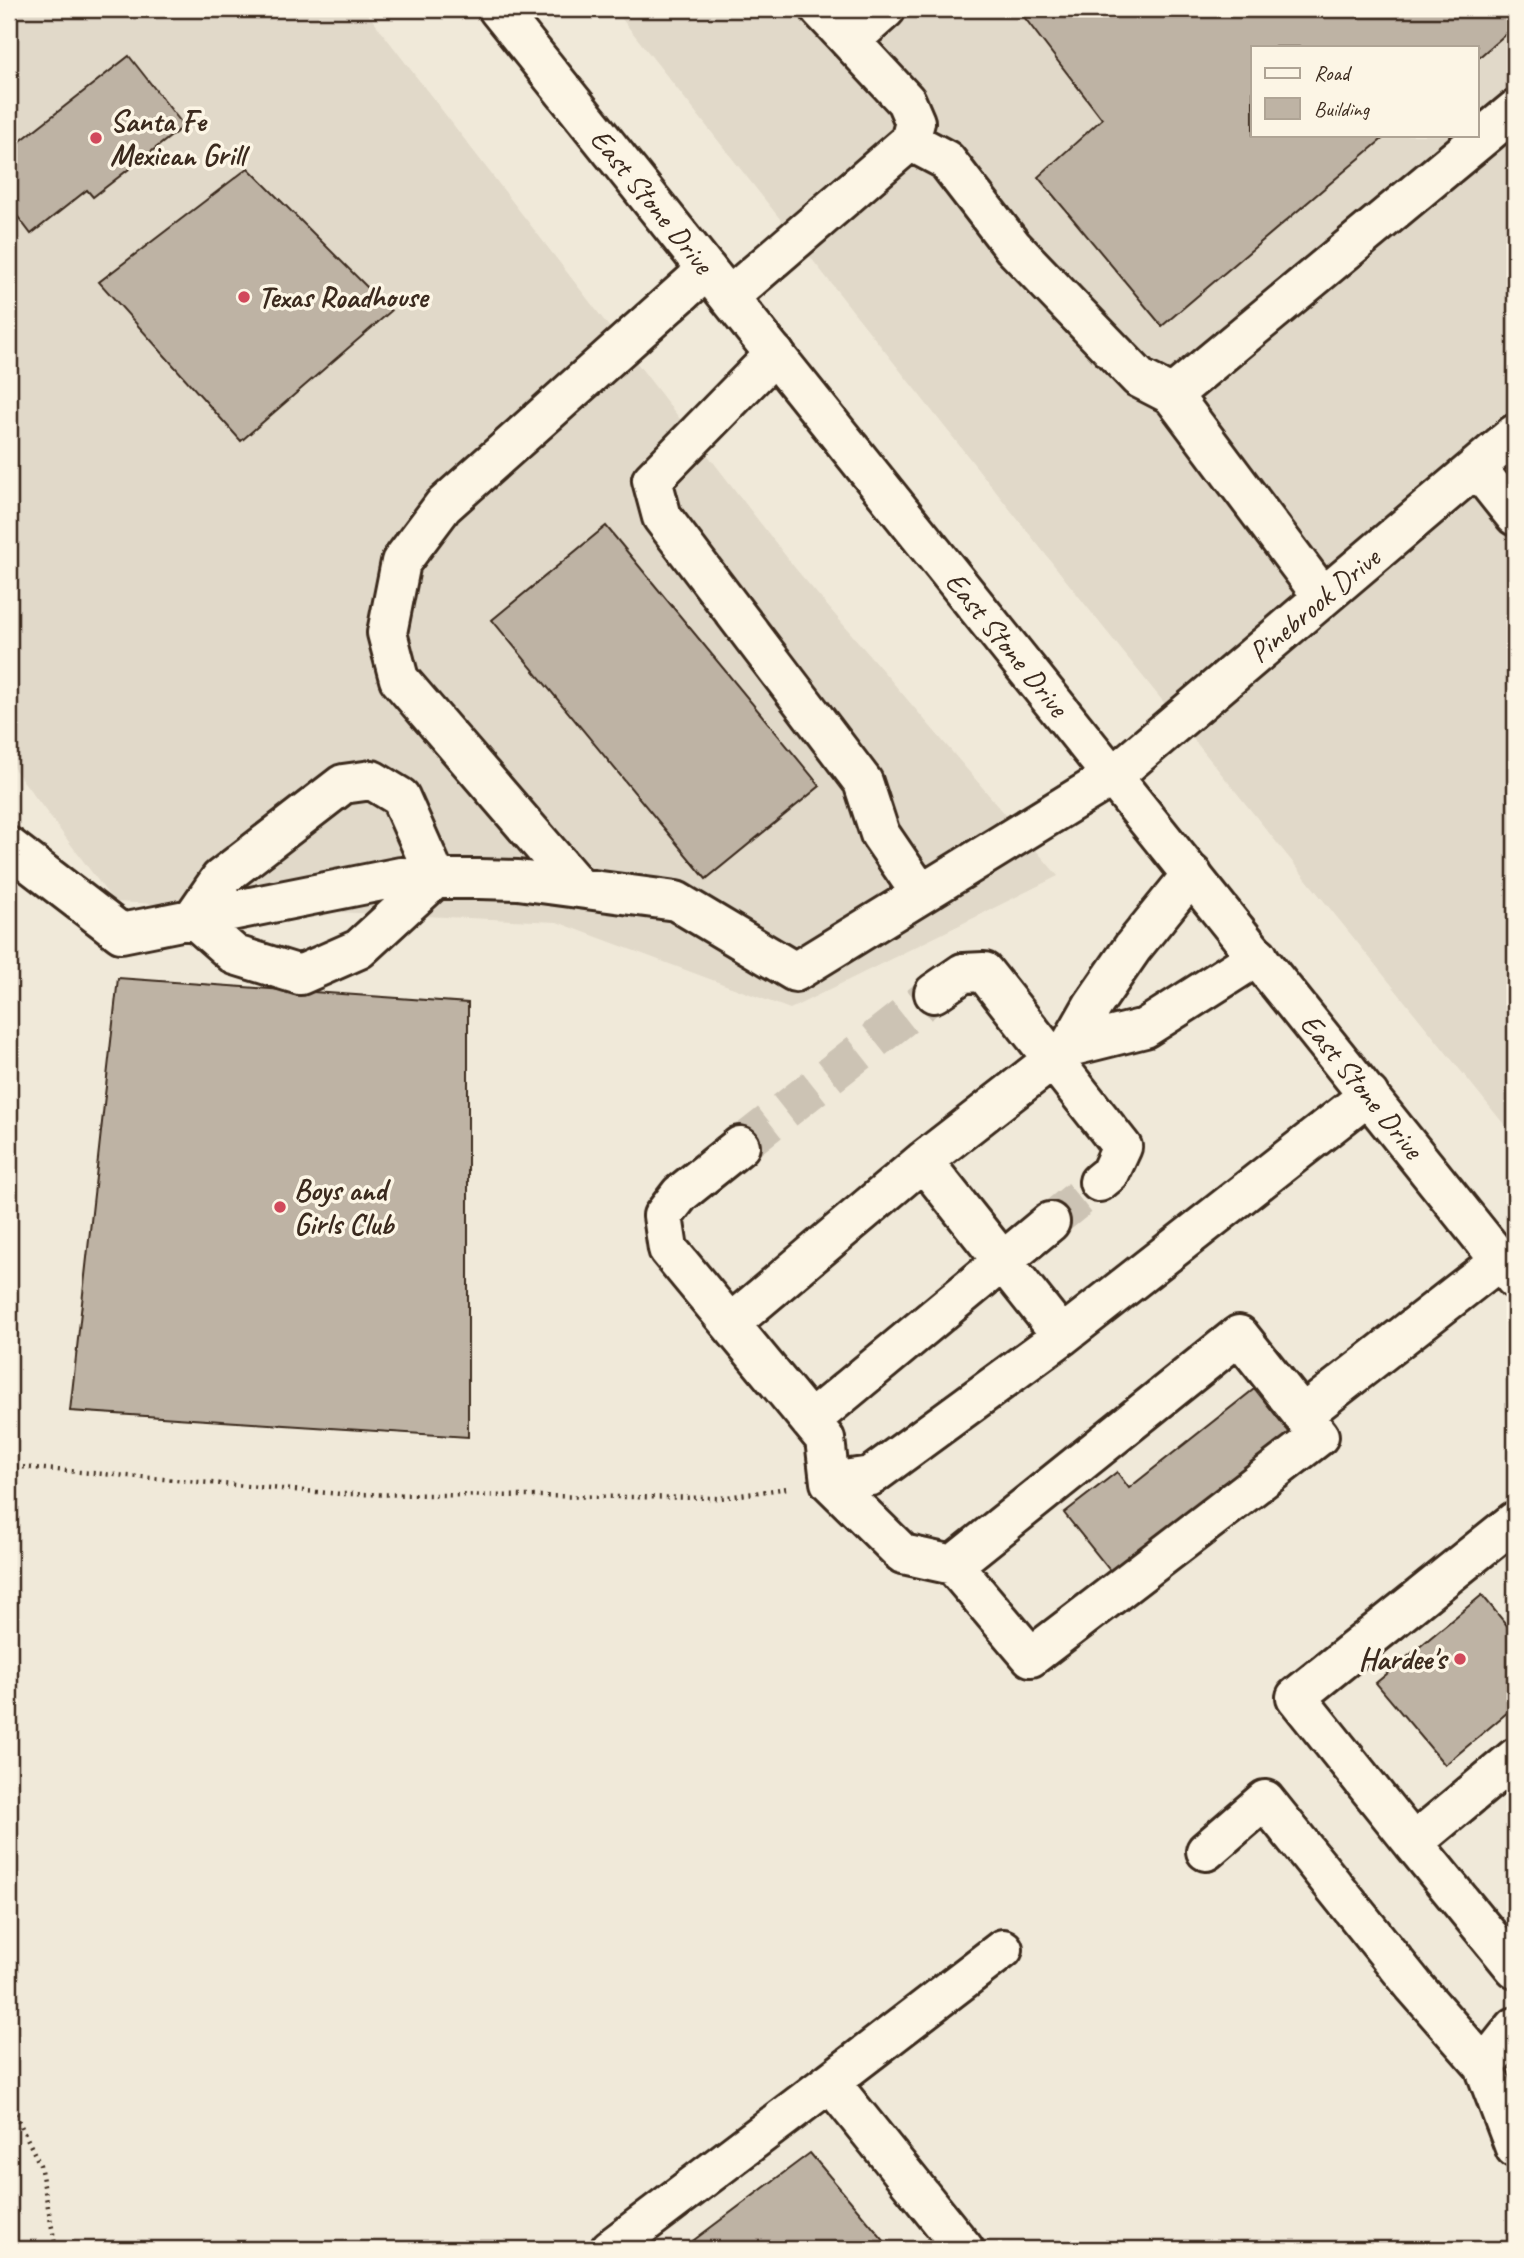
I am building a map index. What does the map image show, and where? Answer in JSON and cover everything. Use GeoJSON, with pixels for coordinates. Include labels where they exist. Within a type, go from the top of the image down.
{"type":"FeatureCollection","features":[{"type":"Feature","properties":{"kind":"main road","name":"East Stone Drive"},"geometry":{"type":"LineString","coordinates":[[498,9],[1510,1270]]}},
{"type":"Feature","properties":{"kind":"main road"},"geometry":{"type":"LineString","coordinates":[[579,888],[399,679],[387,633],[401,562],[443,506],[718,284],[910,141],[915,122],[906,102],[820,9]]}},
{"type":"Feature","properties":{"kind":"main road"},"geometry":{"type":"LineString","coordinates":[[850,41],[886,9]]}},
{"type":"Feature","properties":{"kind":"main road"},"geometry":{"type":"LineString","coordinates":[[1172,395],[1515,110]]}},
{"type":"Feature","properties":{"kind":"main road"},"geometry":{"type":"LineString","coordinates":[[910,141],[946,159],[1013,247],[1139,378],[1172,395],[1323,597]]}},
{"type":"Feature","properties":{"kind":"main road"},"geometry":{"type":"LineString","coordinates":[[775,354],[652,480],[662,517],[863,782],[880,834],[921,894]]}},
{"type":"Feature","properties":{"kind":"main road","name":"Pinebrook Drive"},"geometry":{"type":"LineString","coordinates":[[579,888],[676,901],[795,972],[1113,776],[1515,433]]}},
{"type":"Feature","properties":{"kind":"main road"},"geometry":{"type":"LineString","coordinates":[[1476,467],[1515,516]]}},
{"type":"Feature","properties":{"kind":"main road"},"geometry":{"type":"LineString","coordinates":[[193,918],[220,879],[343,784],[372,780],[400,797],[436,878]]}},
{"type":"Feature","properties":{"kind":"main road"},"geometry":{"type":"LineString","coordinates":[[9,847],[121,933],[401,877],[517,880],[579,888]]}},
{"type":"Feature","properties":{"kind":"main road"},"geometry":{"type":"LineString","coordinates":[[730,1324],[923,1161],[1061,1053],[1133,947],[1192,874]]}},
{"type":"Feature","properties":{"kind":"main road"},"geometry":{"type":"LineString","coordinates":[[193,918],[235,955],[300,975],[359,949],[436,878]]}},
{"type":"Feature","properties":{"kind":"main road"},"geometry":{"type":"LineString","coordinates":[[1061,1053],[1145,1028],[1258,956]]}},
{"type":"Feature","properties":{"kind":"main road"},"geometry":{"type":"LineString","coordinates":[[934,993],[963,973],[984,972],[1061,1053],[1122,1147],[1110,1173],[1098,1182]]}},
{"type":"Feature","properties":{"kind":"main road"},"geometry":{"type":"LineString","coordinates":[[830,1482],[871,1476],[1062,1336],[1369,1095]]}},
{"type":"Feature","properties":{"kind":"main road"},"geometry":{"type":"LineString","coordinates":[[740,1146],[680,1194],[663,1216],[668,1249],[825,1439],[830,1482],[903,1554],[953,1565],[1031,1657],[1319,1436],[1239,1335],[953,1565]]}},
{"type":"Feature","properties":{"kind":"main road"},"geometry":{"type":"LineString","coordinates":[[923,1161],[1062,1336]]}},
{"type":"Feature","properties":{"kind":"main road"},"geometry":{"type":"LineString","coordinates":[[810,1421],[1050,1222]]}},
{"type":"Feature","properties":{"kind":"main road"},"geometry":{"type":"LineString","coordinates":[[1303,1415],[1510,1270]]}},
{"type":"Feature","properties":{"kind":"main road"},"geometry":{"type":"LineString","coordinates":[[1515,1521],[1296,1697],[1515,1968]]}},
{"type":"Feature","properties":{"kind":"main road"},"geometry":{"type":"LineString","coordinates":[[1413,1843],[1515,1758]]}},
{"type":"Feature","properties":{"kind":"main road"},"geometry":{"type":"LineString","coordinates":[[1206,1851],[1265,1800],[1414,1986],[1484,2066],[1515,2148]]}},
{"type":"Feature","properties":{"kind":"main road"},"geometry":{"type":"LineString","coordinates":[[610,2249],[1003,1949]]}},
{"type":"Feature","properties":{"kind":"main road"},"geometry":{"type":"LineString","coordinates":[[1484,2066],[1515,2026]]}},
{"type":"Feature","properties":{"kind":"main road"},"geometry":{"type":"LineString","coordinates":[[830,2082],[964,2249]]}},
{"type":"Feature","properties":{"kind":"path"},"geometry":{"type":"LineString","coordinates":[[9,1466],[341,1494],[720,1498],[830,1482]]}},
{"type":"Feature","properties":{"kind":"path"},"geometry":{"type":"LineString","coordinates":[[9,2101],[40,2165],[56,2249]]}},
{"type":"Feature","properties":{"kind":"shaded area"},"geometry":{"type":"Polygon","coordinates":[[[9,9],[364,9],[795,568],[1058,876],[790,1009],[557,922],[114,902],[9,762],[9,9]]]}},
{"type":"Feature","properties":{"kind":"shaded area"},"geometry":{"type":"Polygon","coordinates":[[[614,9],[1515,9],[1515,1138],[1103,627],[614,9]]]}},
{"type":"Feature","properties":{"kind":"building"},"geometry":{"type":"Polygon","coordinates":[[[1018,9],[1515,9],[1515,26],[1478,58],[1478,46],[1251,46],[1251,136],[1386,136],[1162,326],[1038,177],[1102,119],[1018,9]]]}},
{"type":"Feature","properties":{"kind":"building","name":"Santa Fe Mexican Grill"},"geometry":{"type":"Polygon","coordinates":[[[129,56],[184,126],[93,197],[87,190],[31,234],[9,205],[9,150],[129,56]]]}},
{"type":"Feature","properties":{"kind":"building","name":"Texas Roadhouse"},"geometry":{"type":"Polygon","coordinates":[[[248,168],[391,311],[241,441],[99,282],[248,168]]]}},
{"type":"Feature","properties":{"kind":"building"},"geometry":{"type":"Polygon","coordinates":[[[606,526],[820,786],[706,879],[492,620],[606,526]]]}},
{"type":"Feature","properties":{"kind":"building","name":"Boys and Girls Club"},"geometry":{"type":"Polygon","coordinates":[[[118,978],[468,1003],[468,1437],[70,1411],[118,978]]]}},
{"type":"Feature","properties":{"kind":"building"},"geometry":{"type":"Polygon","coordinates":[[[1258,1386],[1297,1436],[1116,1578],[1064,1513],[1117,1472],[1129,1488],[1258,1386]]]}},
{"type":"Feature","properties":{"kind":"building","name":"Hardee's"},"geometry":{"type":"Polygon","coordinates":[[[1482,1595],[1515,1635],[1515,1706],[1445,1765],[1376,1683],[1482,1595]]]}},
{"type":"Feature","properties":{"kind":"building"},"geometry":{"type":"Polygon","coordinates":[[[810,2153],[891,2249],[682,2249],[810,2153]]]}},
{"type":"Feature","properties":{"kind":"tunnel"},"geometry":{"type":"LineString","coordinates":[[740,1146],[934,993]]}},
{"type":"Feature","properties":{"kind":"tunnel"},"geometry":{"type":"LineString","coordinates":[[1050,1222],[1099,1182]]}},
{"type":"Feature","properties":{"kind":"place","name":"Santa Fe Mexican Grill"},"geometry":{"type":"Point","coordinates":[96,138]}},
{"type":"Feature","properties":{"kind":"place","name":"Texas Roadhouse"},"geometry":{"type":"Point","coordinates":[244,297]}},
{"type":"Feature","properties":{"kind":"place","name":"Boys and Girls Club"},"geometry":{"type":"Point","coordinates":[280,1207]}},
{"type":"Feature","properties":{"kind":"place","name":"Hardee's"},"geometry":{"type":"Point","coordinates":[1460,1659]}}]}
